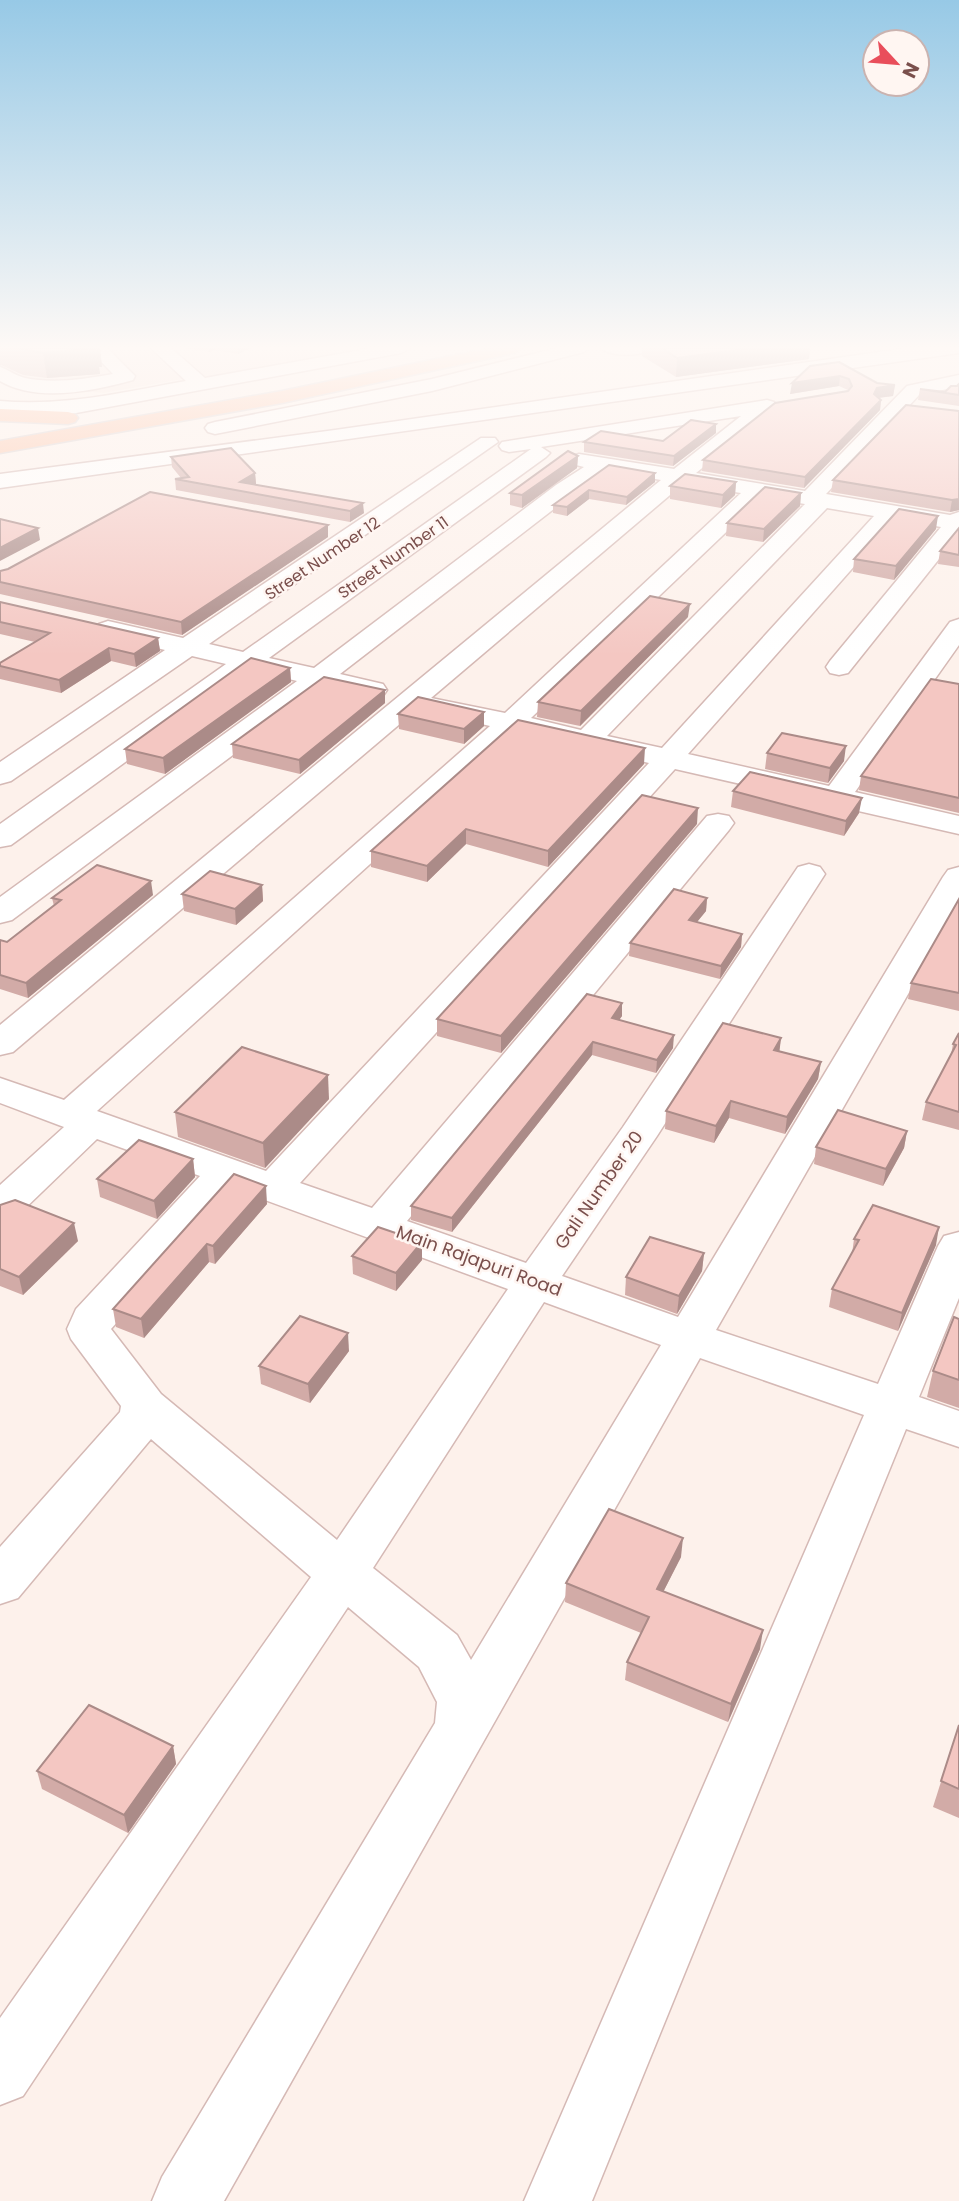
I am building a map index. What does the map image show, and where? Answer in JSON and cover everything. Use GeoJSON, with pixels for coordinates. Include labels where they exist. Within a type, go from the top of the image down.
{"type":"FeatureCollection","features":[{"type":"Feature","properties":{"kind":"street"},"geometry":{"type":"LineString","coordinates":[[0,464],[77,451]]}},
{"type":"Feature","properties":{"kind":"street"},"geometry":{"type":"LineString","coordinates":[[0,481],[220,451]]}},
{"type":"Feature","properties":{"kind":"street","name":"Street Number 12"},"geometry":{"type":"LineString","coordinates":[[0,775],[358,533],[487,451]]}},
{"type":"Feature","properties":{"kind":"street"},"geometry":{"type":"LineString","coordinates":[[527,451],[958,522]]}},
{"type":"Feature","properties":{"kind":"street"},"geometry":{"type":"LineString","coordinates":[[0,1044],[711,451]]}},
{"type":"Feature","properties":{"kind":"street"},"geometry":{"type":"LineString","coordinates":[[587,740],[859,451]]}},
{"type":"Feature","properties":{"kind":"street","name":"Street Number 11"},"geometry":{"type":"LineString","coordinates":[[0,838],[539,453]]}},
{"type":"Feature","properties":{"kind":"street"},"geometry":{"type":"LineString","coordinates":[[0,913],[318,678],[505,534],[604,464]]}},
{"type":"Feature","properties":{"kind":"street"},"geometry":{"type":"LineString","coordinates":[[0,1208],[81,1119],[759,489]]}},
{"type":"Feature","properties":{"kind":"street"},"geometry":{"type":"LineString","coordinates":[[274,1187],[590,846],[890,512]]}},
{"type":"Feature","properties":{"kind":"street"},"geometry":{"type":"LineString","coordinates":[[839,667],[958,522]]}},
{"type":"Feature","properties":{"kind":"street"},"geometry":{"type":"LineString","coordinates":[[319,525],[358,533]]}},
{"type":"Feature","properties":{"kind":"street"},"geometry":{"type":"LineString","coordinates":[[76,621],[959,825]]}},
{"type":"Feature","properties":{"kind":"street"},"geometry":{"type":"LineString","coordinates":[[836,797],[959,627]]}},
{"type":"Feature","properties":{"kind":"street"},"geometry":{"type":"LineString","coordinates":[[380,1226],[718,823]]}},
{"type":"Feature","properties":{"kind":"street","name":"Gali Number 20"},"geometry":{"type":"LineString","coordinates":[[0,2073],[342,1574],[535,1282],[637,1136],[809,874]]}},
{"type":"Feature","properties":{"kind":"street"},"geometry":{"type":"LineString","coordinates":[[186,2201],[687,1337],[959,877]]}},
{"type":"Feature","properties":{"kind":"street","name":"Main Rajapuri Road"},"geometry":{"type":"LineString","coordinates":[[0,1090],[687,1337],[959,1429]]}},
{"type":"Feature","properties":{"kind":"street"},"geometry":{"type":"LineString","coordinates":[[228,1171],[92,1320],[89,1329],[93,1339],[144,1405],[342,1574],[438,1651],[465,1700],[462,1724]]}},
{"type":"Feature","properties":{"kind":"street"},"geometry":{"type":"LineString","coordinates":[[558,2201],[959,1246]]}},
{"type":"Feature","properties":{"kind":"street"},"geometry":{"type":"LineString","coordinates":[[0,1583],[131,1432],[142,1418],[144,1405]]}},
{"type":"Feature","properties":{"kind":"building"},"geometry":{"type":"Polygon","coordinates":[[[234,451],[255,473],[240,482],[363,503],[350,511],[175,479],[189,477],[171,457],[234,451]]]}},
{"type":"Feature","properties":{"kind":"building"},"geometry":{"type":"Polygon","coordinates":[[[568,451],[578,456],[522,495],[510,493],[568,451]]]}},
{"type":"Feature","properties":{"kind":"building"},"geometry":{"type":"Polygon","coordinates":[[[640,451],[681,451],[674,456],[640,451]]]}},
{"type":"Feature","properties":{"kind":"building"},"geometry":{"type":"Polygon","coordinates":[[[715,451],[831,451],[805,477],[703,460],[715,451]]]}},
{"type":"Feature","properties":{"kind":"building"},"geometry":{"type":"Polygon","coordinates":[[[862,451],[959,451],[959,499],[833,480],[862,451]]]}},
{"type":"Feature","properties":{"kind":"building"},"geometry":{"type":"Polygon","coordinates":[[[609,465],[655,473],[627,497],[589,490],[567,507],[553,505],[609,465]]]}},
{"type":"Feature","properties":{"kind":"building"},"geometry":{"type":"Polygon","coordinates":[[[685,474],[736,482],[723,495],[670,486],[685,474]]]}},
{"type":"Feature","properties":{"kind":"building"},"geometry":{"type":"Polygon","coordinates":[[[765,487],[801,493],[764,529],[727,523],[765,487]]]}},
{"type":"Feature","properties":{"kind":"building"},"geometry":{"type":"Polygon","coordinates":[[[150,492],[328,525],[181,622],[0,582],[0,571],[150,492]]]}},
{"type":"Feature","properties":{"kind":"building"},"geometry":{"type":"Polygon","coordinates":[[[899,509],[938,516],[896,566],[854,559],[899,509]]]}},
{"type":"Feature","properties":{"kind":"building"},"geometry":{"type":"Polygon","coordinates":[[[0,519],[38,528],[0,548],[0,519]]]}},
{"type":"Feature","properties":{"kind":"building"},"geometry":{"type":"Polygon","coordinates":[[[959,528],[959,555],[940,551],[959,528]]]}},
{"type":"Feature","properties":{"kind":"building"},"geometry":{"type":"Polygon","coordinates":[[[650,596],[690,604],[581,711],[538,702],[650,596]]]}},
{"type":"Feature","properties":{"kind":"building"},"geometry":{"type":"Polygon","coordinates":[[[0,602],[158,638],[134,654],[109,648],[59,680],[0,666],[0,663],[50,633],[0,622],[0,602]]]}},
{"type":"Feature","properties":{"kind":"building"},"geometry":{"type":"Polygon","coordinates":[[[251,658],[290,668],[163,758],[125,749],[251,658]]]}},
{"type":"Feature","properties":{"kind":"building"},"geometry":{"type":"Polygon","coordinates":[[[324,677],[385,690],[299,760],[232,744],[324,677]]]}},
{"type":"Feature","properties":{"kind":"building"},"geometry":{"type":"Polygon","coordinates":[[[931,679],[959,684],[959,798],[861,776],[931,679]]]}},
{"type":"Feature","properties":{"kind":"building"},"geometry":{"type":"Polygon","coordinates":[[[418,697],[484,712],[464,729],[398,714],[418,697]]]}},
{"type":"Feature","properties":{"kind":"building"},"geometry":{"type":"Polygon","coordinates":[[[518,720],[645,748],[548,851],[466,829],[427,866],[371,851],[518,720]]]}},
{"type":"Feature","properties":{"kind":"building"},"geometry":{"type":"Polygon","coordinates":[[[782,733],[846,746],[830,768],[767,753],[782,733]]]}},
{"type":"Feature","properties":{"kind":"building"},"geometry":{"type":"Polygon","coordinates":[[[750,772],[862,798],[846,821],[733,791],[750,772]]]}},
{"type":"Feature","properties":{"kind":"building"},"geometry":{"type":"Polygon","coordinates":[[[642,795],[698,808],[501,1036],[437,1019],[642,795]]]}},
{"type":"Feature","properties":{"kind":"building"},"geometry":{"type":"Polygon","coordinates":[[[97,865],[151,881],[26,983],[0,975],[0,940],[7,942],[61,900],[52,898],[97,865]]]}},
{"type":"Feature","properties":{"kind":"building"},"geometry":{"type":"Polygon","coordinates":[[[210,871],[262,885],[235,909],[182,894],[210,871]]]}},
{"type":"Feature","properties":{"kind":"building"},"geometry":{"type":"Polygon","coordinates":[[[674,889],[707,898],[689,920],[742,934],[721,966],[630,943],[674,889]]]}},
{"type":"Feature","properties":{"kind":"building"},"geometry":{"type":"Polygon","coordinates":[[[959,899],[959,993],[911,983],[959,899]]]}},
{"type":"Feature","properties":{"kind":"building"},"geometry":{"type":"Polygon","coordinates":[[[587,994],[622,1003],[612,1018],[674,1035],[657,1060],[593,1042],[452,1218],[411,1206],[587,994]]]}},
{"type":"Feature","properties":{"kind":"building"},"geometry":{"type":"Polygon","coordinates":[[[723,1023],[781,1038],[774,1050],[821,1062],[787,1117],[731,1101],[716,1126],[666,1111],[723,1023]]]}},
{"type":"Feature","properties":{"kind":"building"},"geometry":{"type":"Polygon","coordinates":[[[959,1033],[959,1112],[926,1102],[956,1045],[953,1044],[959,1033]]]}},
{"type":"Feature","properties":{"kind":"building"},"geometry":{"type":"Polygon","coordinates":[[[242,1047],[328,1075],[263,1143],[175,1112],[242,1047]]]}},
{"type":"Feature","properties":{"kind":"building"},"geometry":{"type":"Polygon","coordinates":[[[838,1110],[907,1131],[886,1169],[816,1147],[838,1110]]]}},
{"type":"Feature","properties":{"kind":"building"},"geometry":{"type":"Polygon","coordinates":[[[139,1140],[193,1159],[154,1201],[97,1179],[139,1140]]]}},
{"type":"Feature","properties":{"kind":"building"},"geometry":{"type":"Polygon","coordinates":[[[234,1174],[266,1186],[213,1246],[207,1244],[141,1319],[113,1309],[234,1174]]]}},
{"type":"Feature","properties":{"kind":"building"},"geometry":{"type":"Polygon","coordinates":[[[15,1200],[74,1223],[19,1277],[0,1269],[0,1205],[15,1200]]]}},
{"type":"Feature","properties":{"kind":"building"},"geometry":{"type":"Polygon","coordinates":[[[873,1205],[939,1227],[902,1313],[832,1289],[859,1240],[854,1239],[873,1205]]]}},
{"type":"Feature","properties":{"kind":"building"},"geometry":{"type":"Polygon","coordinates":[[[378,1227],[422,1242],[396,1273],[352,1256],[378,1227]]]}},
{"type":"Feature","properties":{"kind":"building"},"geometry":{"type":"Polygon","coordinates":[[[650,1237],[704,1253],[679,1296],[626,1277],[650,1237]]]}},
{"type":"Feature","properties":{"kind":"building"},"geometry":{"type":"Polygon","coordinates":[[[300,1316],[348,1333],[308,1384],[259,1366],[300,1316]]]}},
{"type":"Feature","properties":{"kind":"building"},"geometry":{"type":"Polygon","coordinates":[[[954,1317],[959,1319],[959,1380],[933,1371],[954,1317]]]}},
{"type":"Feature","properties":{"kind":"building"},"geometry":{"type":"Polygon","coordinates":[[[609,1509],[683,1538],[657,1589],[763,1630],[731,1704],[627,1662],[649,1617],[566,1583],[609,1509]]]}},
{"type":"Feature","properties":{"kind":"building"},"geometry":{"type":"Polygon","coordinates":[[[89,1705],[173,1746],[124,1815],[37,1771],[89,1705]]]}},
{"type":"Feature","properties":{"kind":"building"},"geometry":{"type":"Polygon","coordinates":[[[959,1725],[959,1789],[941,1781],[959,1725]]]}}]}
